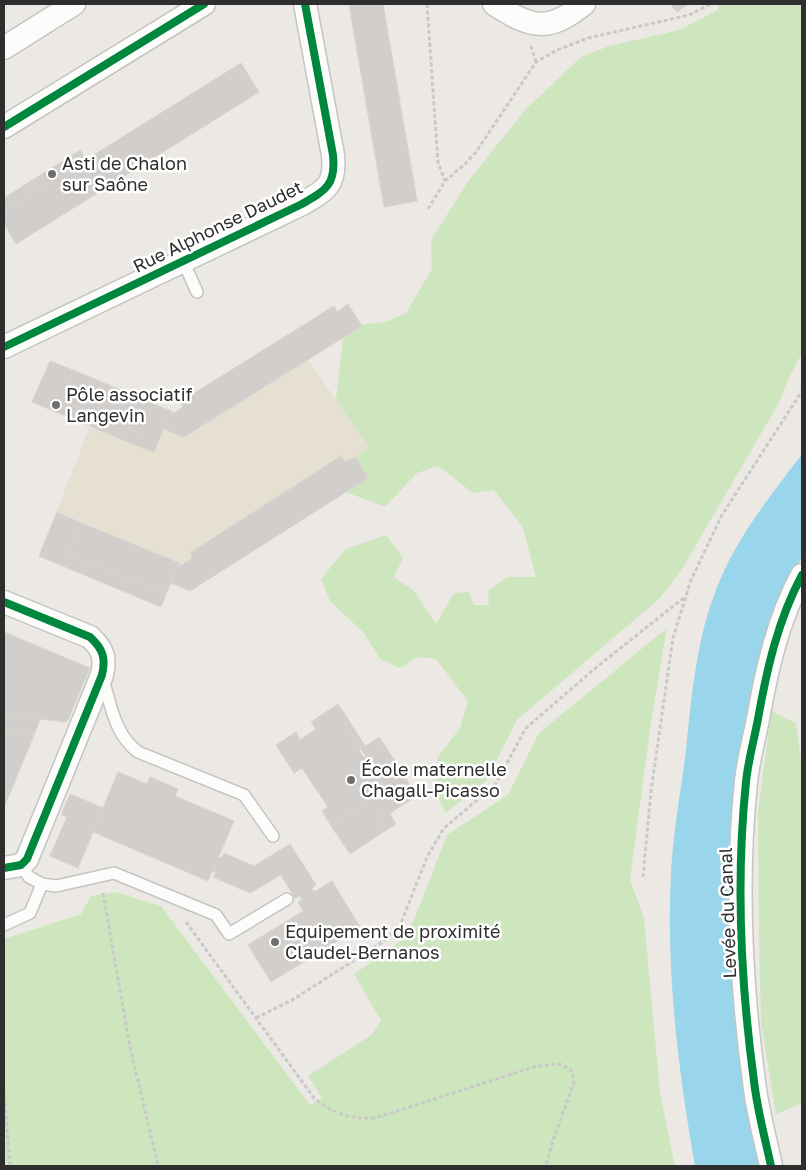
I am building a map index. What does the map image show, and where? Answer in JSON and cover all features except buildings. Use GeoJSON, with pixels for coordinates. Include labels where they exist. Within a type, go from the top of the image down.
{"type":"FeatureCollection","features":[{"type":"Feature","properties":{"kind":"street"},"geometry":{"type":"LineString","coordinates":[[4,48],[74,4]]}},
{"type":"Feature","properties":{"kind":"street"},"geometry":{"type":"LineString","coordinates":[[4,127],[204,4]]}},
{"type":"Feature","properties":{"kind":"street","name":"Rue Alphonse Daudet"},"geometry":{"type":"LineString","coordinates":[[4,347],[302,204],[321,193],[331,183],[335,170],[334,155],[305,4]]}},
{"type":"Feature","properties":{"kind":"street"},"geometry":{"type":"LineString","coordinates":[[494,4],[524,21],[542,25],[556,23],[584,4]]}},
{"type":"Feature","properties":{"kind":"street","name":"Levée du Canal"},"geometry":{"type":"LineString","coordinates":[[771,1166],[753,1072],[741,904],[741,837],[746,780],[772,648],[790,598],[802,575]]}},
{"type":"Feature","properties":{"kind":"street"},"geometry":{"type":"LineString","coordinates":[[4,602],[90,637],[101,647],[106,662],[27,859],[12,866]]}},
{"type":"Feature","properties":{"kind":"lane"},"geometry":{"type":"LineString","coordinates":[[183,261],[197,292]]}},
{"type":"Feature","properties":{"kind":"lane"},"geometry":{"type":"LineString","coordinates":[[102,675],[118,728],[129,745],[138,752],[244,795],[273,836]]}},
{"type":"Feature","properties":{"kind":"lane"},"geometry":{"type":"LineString","coordinates":[[12,866],[42,884],[56,886],[114,873],[216,916],[229,934],[287,899]]}},
{"type":"Feature","properties":{"kind":"lane"},"geometry":{"type":"LineString","coordinates":[[4,925],[30,913],[42,884]]}},
{"type":"Feature","properties":{"kind":"path"},"geometry":{"type":"LineString","coordinates":[[427,4],[438,162],[445,181]]}},
{"type":"Feature","properties":{"kind":"path"},"geometry":{"type":"LineString","coordinates":[[428,209],[445,181],[476,152],[536,62],[557,50],[588,38],[689,15],[711,4]]}},
{"type":"Feature","properties":{"kind":"path"},"geometry":{"type":"LineString","coordinates":[[643,877],[652,791],[673,638],[691,580],[722,515],[802,391]]}},
{"type":"Feature","properties":{"kind":"path"},"geometry":{"type":"LineString","coordinates":[[256,1018],[294,999],[384,941],[401,923],[427,857],[444,828],[495,785],[526,728],[598,666],[686,596]]}},
{"type":"Feature","properties":{"kind":"path"},"geometry":{"type":"LineString","coordinates":[[100,876],[130,1046],[158,1166]]}},
{"type":"Feature","properties":{"kind":"path"},"geometry":{"type":"LineString","coordinates":[[167,895],[314,1098],[328,1109],[342,1116],[357,1119],[375,1118],[537,1066],[560,1064],[572,1071],[574,1083],[552,1140],[546,1166]]}},
{"type":"Feature","properties":{"kind":"path"},"geometry":{"type":"LineString","coordinates":[[4,1090],[10,1166]]}},
{"type":"Feature","properties":{"kind":"shaded area"},"geometry":{"type":"Polygon","coordinates":[[[308,360],[369,447],[367,478],[190,591],[171,583],[161,607],[39,556],[90,426],[154,452],[164,429],[184,437],[308,360]]]}},
{"type":"Feature","properties":{"kind":"green space"},"geometry":{"type":"Polygon","coordinates":[[[719,4],[802,4],[802,353],[780,401],[682,569],[660,598],[517,720],[486,781],[446,813],[434,790],[438,757],[460,728],[468,701],[436,659],[418,657],[400,668],[380,659],[363,632],[330,601],[321,579],[346,549],[386,535],[403,558],[394,577],[413,590],[436,624],[454,593],[469,592],[474,605],[489,605],[488,591],[507,577],[536,577],[523,528],[494,490],[473,493],[438,466],[417,473],[385,507],[346,492],[367,479],[355,457],[369,447],[336,400],[343,338],[361,325],[389,321],[406,313],[432,269],[431,240],[469,180],[525,110],[581,57],[609,46],[679,30],[718,10],[719,4]]]}},
{"type":"Feature","properties":{"kind":"green space"},"geometry":{"type":"Polygon","coordinates":[[[667,628],[650,729],[630,879],[644,918],[660,1093],[675,1166],[4,1166],[4,939],[81,914],[91,896],[115,892],[161,906],[310,1105],[322,1098],[308,1076],[371,1035],[381,1021],[354,974],[401,941],[414,920],[447,835],[508,795],[539,733],[667,628]]]}},
{"type":"Feature","properties":{"kind":"green space"},"geometry":{"type":"Polygon","coordinates":[[[771,711],[796,723],[802,767],[802,1103],[776,1114],[761,1023],[759,940],[758,813],[771,711]]]}},
{"type":"Feature","properties":{"kind":"water"},"geometry":{"type":"Polygon","coordinates":[[[802,454],[802,557],[772,616],[759,660],[742,750],[761,1166],[695,1166],[683,1093],[670,947],[673,842],[693,685],[701,642],[712,600],[728,563],[757,514],[802,454]]]}},
{"type":"Feature","properties":{"kind":"cycle path"},"geometry":{"type":"LineString","coordinates":[[4,127],[204,4]]}},
{"type":"Feature","properties":{"kind":"cycle path"},"geometry":{"type":"LineString","coordinates":[[4,347],[302,204],[328,186],[333,173],[333,155],[305,4]]}},
{"type":"Feature","properties":{"kind":"cycle path"},"geometry":{"type":"LineString","coordinates":[[771,1166],[755,1092],[746,1007],[741,932],[741,856],[748,766],[765,681],[786,609],[802,575]]}},
{"type":"Feature","properties":{"kind":"cycle path"},"geometry":{"type":"LineString","coordinates":[[4,602],[90,637],[101,650],[104,664],[102,675],[27,859],[21,865],[4,868]]}},
{"type":"Feature","properties":{"kind":"place","name":"Asti de Chalon sur Saône"},"geometry":{"type":"Point","coordinates":[52,174]}},
{"type":"Feature","properties":{"kind":"place","name":"Pôle associatif Langevin"},"geometry":{"type":"Point","coordinates":[56,405]}},
{"type":"Feature","properties":{"kind":"place","name":"École maternelle Chagall-Picasso"},"geometry":{"type":"Point","coordinates":[351,780]}},
{"type":"Feature","properties":{"kind":"place","name":"Equipement de proximité Claudel-Bernanos"},"geometry":{"type":"Point","coordinates":[275,942]}}]}
